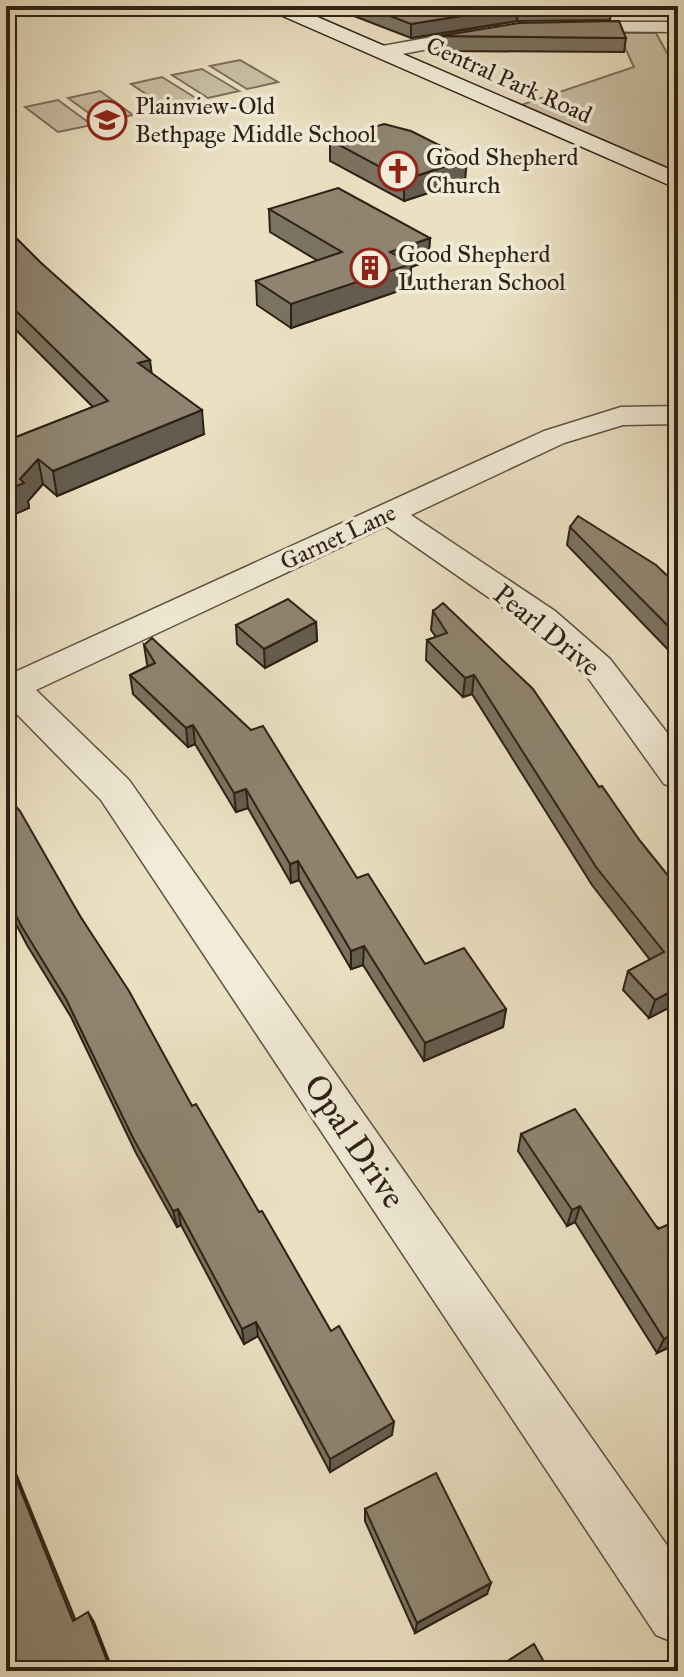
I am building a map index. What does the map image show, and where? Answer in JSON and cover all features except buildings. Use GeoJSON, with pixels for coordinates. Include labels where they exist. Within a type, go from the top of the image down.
{"type":"FeatureCollection","features":[{"type":"Feature","properties":{"kind":"street","name":"Central Park Road"},"geometry":{"type":"LineString","coordinates":[[276,6],[678,182]]}},
{"type":"Feature","properties":{"kind":"street"},"geometry":{"type":"LineString","coordinates":[[648,6],[658,27]]}},
{"type":"Feature","properties":{"kind":"street"},"geometry":{"type":"LineString","coordinates":[[543,28],[678,27]]}},
{"type":"Feature","properties":{"kind":"street"},"geometry":{"type":"LineString","coordinates":[[382,52],[517,29]]}},
{"type":"Feature","properties":{"kind":"street","name":"Garnet Lane"},"geometry":{"type":"LineString","coordinates":[[8,688],[554,437],[621,416],[678,415]]}},
{"type":"Feature","properties":{"kind":"street","name":"Pearl Drive"},"geometry":{"type":"LineString","coordinates":[[389,514],[543,619],[598,667],[678,774]]}},
{"type":"Feature","properties":{"kind":"street","name":"Opal Drive"},"geometry":{"type":"LineString","coordinates":[[8,688],[115,790],[678,1613]]}},
{"type":"Feature","properties":{"kind":"shaded area"},"geometry":{"type":"Polygon","coordinates":[[[618,33],[656,33],[674,66],[678,66],[678,179],[512,108],[634,67],[618,33]]]}},
{"type":"Feature","properties":{"kind":"shaded area"},"geometry":{"type":"Polygon","coordinates":[[[240,60],[278,82],[247,89],[210,66],[240,60]]]}},
{"type":"Feature","properties":{"kind":"shaded area"},"geometry":{"type":"Polygon","coordinates":[[[202,69],[239,91],[208,98],[172,75],[202,69]]]}},
{"type":"Feature","properties":{"kind":"shaded area"},"geometry":{"type":"Polygon","coordinates":[[[162,77],[199,100],[167,108],[131,84],[162,77]]]}},
{"type":"Feature","properties":{"kind":"shaded area"},"geometry":{"type":"Polygon","coordinates":[[[100,91],[133,115],[101,122],[68,98],[100,91]]]}},
{"type":"Feature","properties":{"kind":"shaded area"},"geometry":{"type":"Polygon","coordinates":[[[58,100],[92,125],[58,132],[25,107],[58,100]]]}},
{"type":"Feature","properties":{"kind":"place","name":"Plainview-Old Bethpage Middle School"},"geometry":{"type":"Point","coordinates":[107,120]}},
{"type":"Feature","properties":{"kind":"place","name":"Good Shepherd Church"},"geometry":{"type":"Point","coordinates":[398,171]}},
{"type":"Feature","properties":{"kind":"place","name":"Good Shepherd Lutheran School"},"geometry":{"type":"Point","coordinates":[370,268]}}]}
